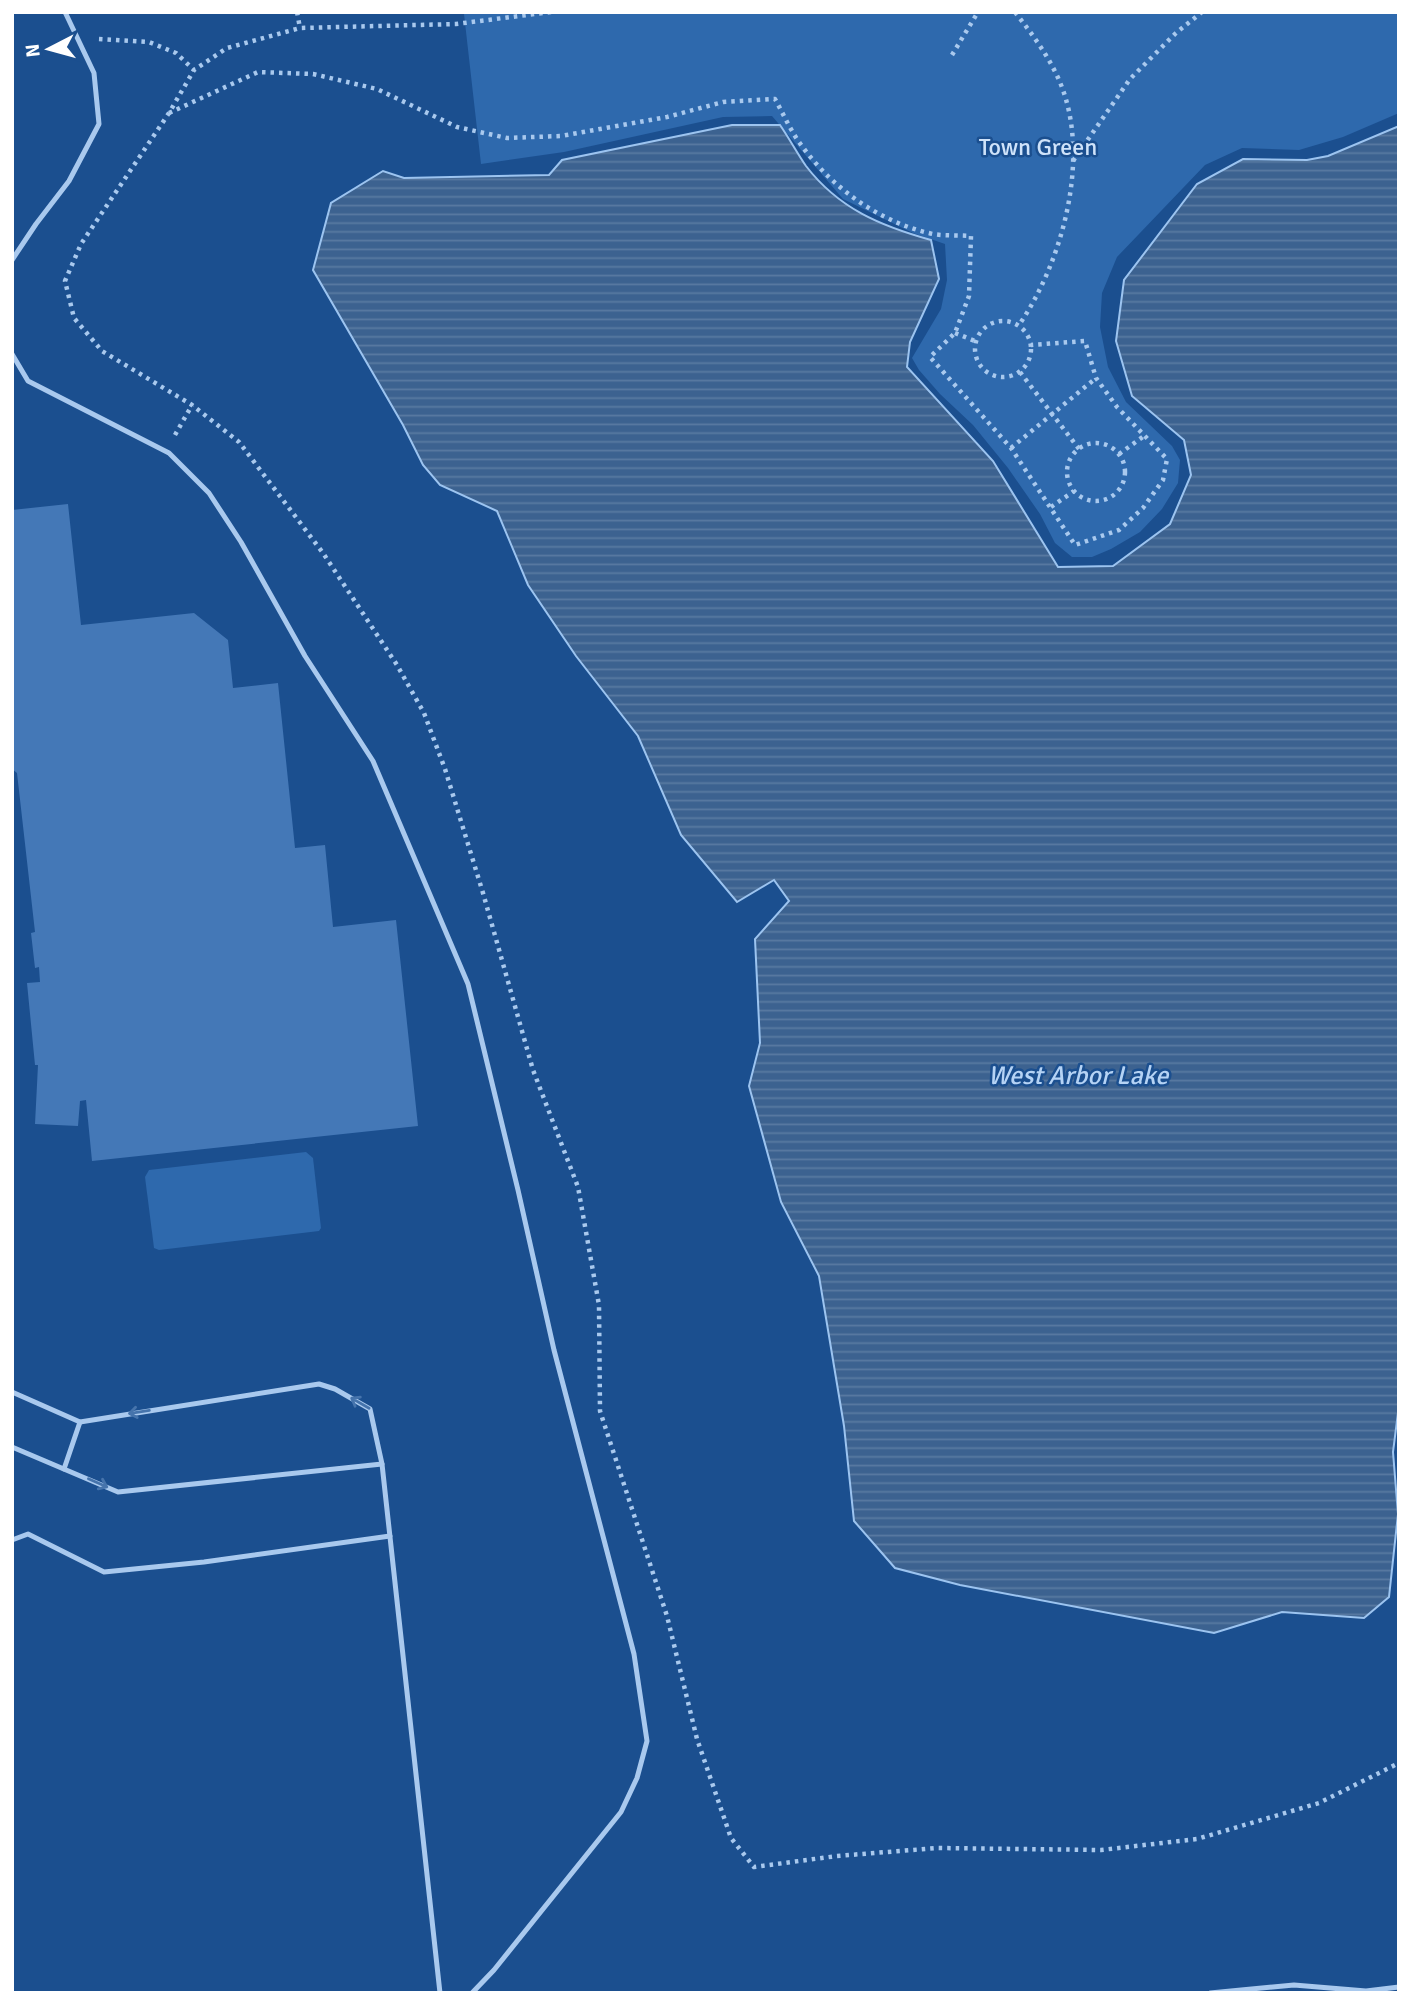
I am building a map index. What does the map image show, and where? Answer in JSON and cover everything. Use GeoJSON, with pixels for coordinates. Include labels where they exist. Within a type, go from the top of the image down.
{"type":"FeatureCollection","features":[{"type":"Feature","properties":{"kind":"lane"},"geometry":{"type":"LineString","coordinates":[[12,260],[69,181],[99,124],[94,73],[65,12]]}},
{"type":"Feature","properties":{"kind":"lane"},"geometry":{"type":"LineString","coordinates":[[12,354],[28,381],[169,453],[209,494],[241,542],[305,656],[373,761],[468,985],[519,1190],[554,1350],[634,1654],[647,1741],[637,1778],[621,1812],[494,1970],[472,1993]]}},
{"type":"Feature","properties":{"kind":"lane"},"geometry":{"type":"LineString","coordinates":[[12,1392],[80,1422],[318,1384],[335,1389],[370,1409],[382,1464],[440,1993]]}},
{"type":"Feature","properties":{"kind":"lane"},"geometry":{"type":"LineString","coordinates":[[64,1469],[80,1422]]}},
{"type":"Feature","properties":{"kind":"lane"},"geometry":{"type":"LineString","coordinates":[[12,1447],[117,1492],[382,1464]]}},
{"type":"Feature","properties":{"kind":"lane"},"geometry":{"type":"LineString","coordinates":[[12,1540],[28,1534],[104,1572],[204,1562],[390,1536]]}},
{"type":"Feature","properties":{"kind":"lane"},"geometry":{"type":"LineString","coordinates":[[1209,1993],[1294,1985],[1366,1990],[1399,1987]]}},
{"type":"Feature","properties":{"kind":"path"},"geometry":{"type":"LineString","coordinates":[[297,12],[300,28]]}},
{"type":"Feature","properties":{"kind":"path"},"geometry":{"type":"LineString","coordinates":[[551,12],[456,24],[300,28],[227,48],[194,71],[81,244],[65,281],[74,317],[102,351],[192,405],[239,442],[323,553],[397,665],[424,713],[445,769],[483,893],[533,1070],[578,1187],[599,1305],[600,1411],[667,1616],[697,1739],[732,1838],[754,1867],[937,1847],[1101,1850],[1197,1839],[1319,1803],[1399,1763]]}},
{"type":"Feature","properties":{"kind":"path"},"geometry":{"type":"LineString","coordinates":[[952,55],[978,12]]}},
{"type":"Feature","properties":{"kind":"path"},"geometry":{"type":"LineString","coordinates":[[1015,12],[1041,46],[1059,80],[1069,109],[1073,161],[1063,231],[1049,273],[1036,300],[1019,325]]}},
{"type":"Feature","properties":{"kind":"path"},"geometry":{"type":"LineString","coordinates":[[1073,161],[1130,79],[1176,33],[1202,12]]}},
{"type":"Feature","properties":{"kind":"path"},"geometry":{"type":"LineString","coordinates":[[81,46],[99,39],[149,42],[176,53],[194,71]]}},
{"type":"Feature","properties":{"kind":"path"},"geometry":{"type":"LineString","coordinates":[[169,113],[258,72],[313,74],[377,89],[457,127],[508,138],[561,136],[667,117],[723,102],[775,99],[802,146],[827,175],[859,203],[908,226],[935,234],[971,236],[969,296],[955,333],[930,357],[1011,448],[1075,545],[1119,530],[1143,508],[1163,480],[1167,459],[1117,407],[1096,378],[1084,341],[1031,345]]}},
{"type":"Feature","properties":{"kind":"path"},"geometry":{"type":"LineString","coordinates":[[993,321],[1010,321],[1025,330],[1031,345],[1029,360],[1020,372],[1003,377],[986,373],[976,358],[975,341],[979,332],[993,321]]}},
{"type":"Feature","properties":{"kind":"path"},"geometry":{"type":"LineString","coordinates":[[955,333],[975,341]]}},
{"type":"Feature","properties":{"kind":"path"},"geometry":{"type":"LineString","coordinates":[[1020,372],[1079,449]]}},
{"type":"Feature","properties":{"kind":"path"},"geometry":{"type":"LineString","coordinates":[[1011,448],[1096,378]]}},
{"type":"Feature","properties":{"kind":"path"},"geometry":{"type":"LineString","coordinates":[[164,451],[192,405]]}},
{"type":"Feature","properties":{"kind":"path"},"geometry":{"type":"LineString","coordinates":[[1119,454],[1144,436]]}},
{"type":"Feature","properties":{"kind":"path"},"geometry":{"type":"LineString","coordinates":[[1087,444],[1104,444],[1119,454],[1124,463],[1124,483],[1111,498],[1091,501],[1074,491],[1067,473],[1073,455],[1079,449],[1087,444]]}},
{"type":"Feature","properties":{"kind":"path"},"geometry":{"type":"LineString","coordinates":[[1051,507],[1074,491]]}},
{"type":"Feature","properties":{"kind":"green space","name":"Town Green"},"geometry":{"type":"Polygon","coordinates":[[[1399,12],[1399,113],[1343,137],[1299,150],[1242,148],[1205,165],[1117,257],[1102,293],[1100,327],[1108,367],[1126,402],[1172,446],[1180,460],[1178,483],[1162,509],[1140,532],[1092,557],[1072,557],[1055,543],[1040,514],[1008,468],[973,425],[919,370],[912,358],[941,309],[947,280],[945,244],[913,233],[843,199],[772,116],[723,117],[564,152],[481,164],[464,14],[1399,12]]]}},
{"type":"Feature","properties":{"kind":"green space"},"geometry":{"type":"Polygon","coordinates":[[[306,1152],[313,1158],[321,1228],[319,1231],[159,1250],[154,1248],[145,1177],[149,1170],[306,1152]]]}},
{"type":"Feature","properties":{"kind":"water","name":"West Arbor Lake"},"geometry":{"type":"Polygon","coordinates":[[[732,125],[780,125],[806,166],[832,194],[878,222],[931,240],[939,279],[910,342],[907,367],[993,461],[1058,567],[1113,566],[1170,524],[1191,475],[1184,440],[1132,396],[1116,341],[1124,280],[1197,184],[1243,159],[1307,160],[1328,156],[1399,126],[1399,1405],[1393,1452],[1398,1514],[1389,1597],[1364,1618],[1282,1612],[1214,1633],[960,1585],[895,1568],[854,1521],[844,1426],[819,1276],[781,1202],[749,1086],[760,1043],[755,939],[789,901],[774,880],[737,902],[681,835],[638,736],[576,656],[528,585],[497,511],[440,485],[423,465],[403,425],[313,270],[331,203],[383,171],[404,178],[549,175],[562,160],[732,125]]]}},
{"type":"Feature","properties":{"kind":"building"},"geometry":{"type":"Polygon","coordinates":[[[68,504],[81,625],[194,613],[228,640],[233,688],[278,683],[295,848],[325,845],[333,927],[396,920],[418,1126],[92,1161],[86,1100],[80,1101],[78,1126],[35,1124],[38,1065],[35,1065],[27,983],[40,982],[39,967],[35,968],[31,933],[35,932],[17,773],[12,769],[12,510],[68,504]]]}}]}
